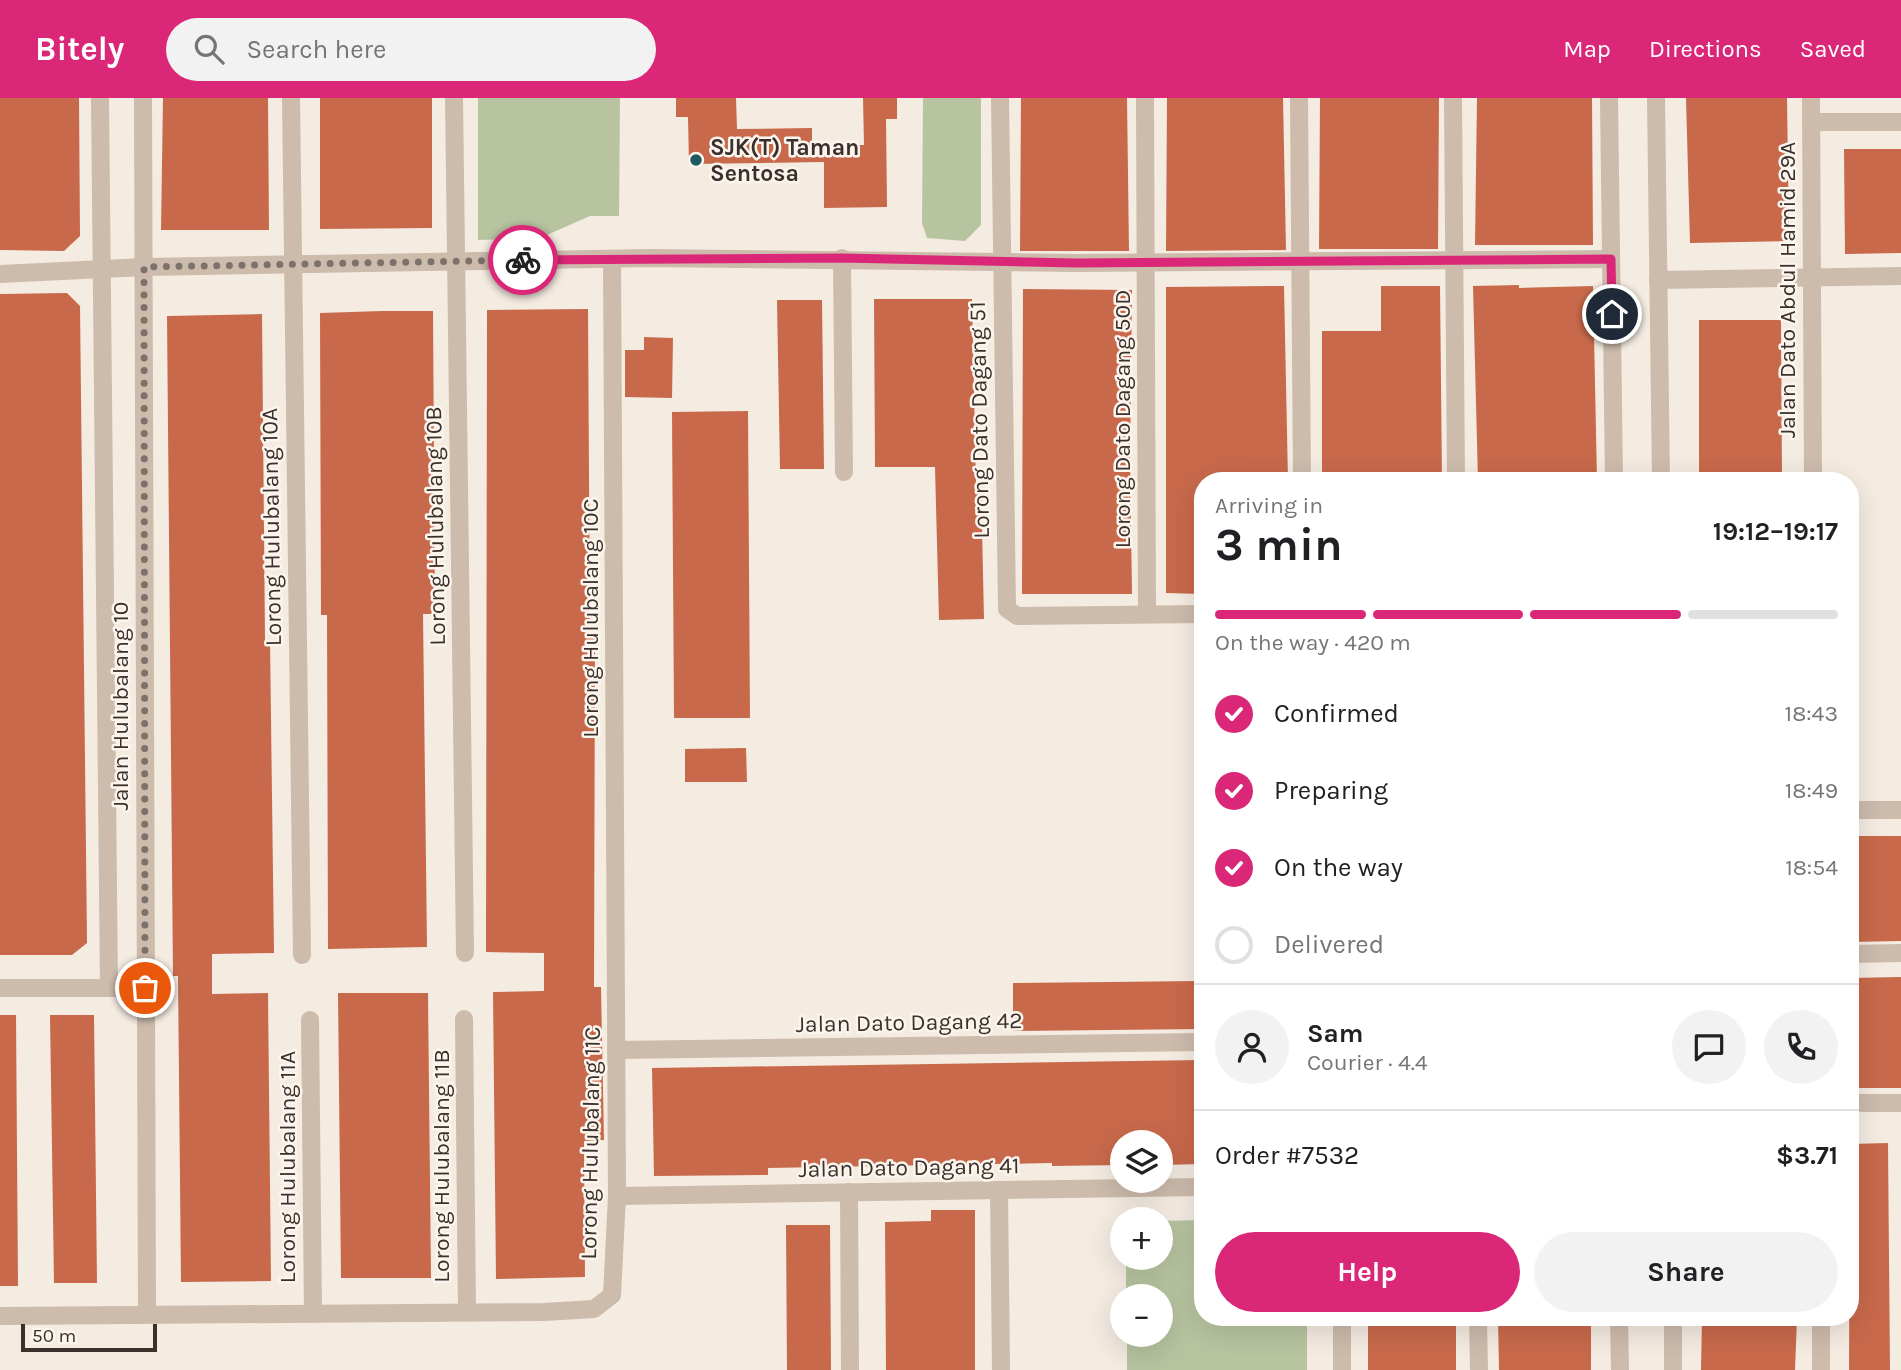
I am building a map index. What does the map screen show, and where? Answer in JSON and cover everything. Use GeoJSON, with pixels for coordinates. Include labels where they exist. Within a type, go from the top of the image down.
{"type":"FeatureCollection","features":[{"type":"Feature","properties":{"kind":"street","name":"Jalan Hulubalang 10"},"geometry":{"type":"LineString","coordinates":[[100,98],[109,988]]}},
{"type":"Feature","properties":{"kind":"street","name":"Jalan Hulubalang 10"},"geometry":{"type":"LineString","coordinates":[[143,98],[147,1314]]}},
{"type":"Feature","properties":{"kind":"street","name":"Lorong Hulubalang 10A"},"geometry":{"type":"LineString","coordinates":[[291,98],[302,955]]}},
{"type":"Feature","properties":{"kind":"street","name":"Lorong Hulubalang 10B"},"geometry":{"type":"LineString","coordinates":[[454,98],[466,953]]}},
{"type":"Feature","properties":{"kind":"street","name":"Lorong Dato Dagang 51"},"geometry":{"type":"LineString","coordinates":[[1000,98],[1000,261],[1007,609],[1010,613],[1147,614]]}},
{"type":"Feature","properties":{"kind":"street","name":"Lorong Dato Dagang 50D"},"geometry":{"type":"LineString","coordinates":[[1145,98],[1147,614]]}},
{"type":"Feature","properties":{"kind":"street"},"geometry":{"type":"LineString","coordinates":[[1299,98],[1302,472]]}},
{"type":"Feature","properties":{"kind":"street"},"geometry":{"type":"LineString","coordinates":[[1454,98],[1456,472]]}},
{"type":"Feature","properties":{"kind":"street"},"geometry":{"type":"LineString","coordinates":[[1609,98],[1614,472]]}},
{"type":"Feature","properties":{"kind":"street"},"geometry":{"type":"LineString","coordinates":[[1656,98],[1661,472]]}},
{"type":"Feature","properties":{"kind":"street","name":"Jalan Dato Abdul Hamid 29A"},"geometry":{"type":"LineString","coordinates":[[1811,98],[1813,472]]}},
{"type":"Feature","properties":{"kind":"street"},"geometry":{"type":"LineString","coordinates":[[1811,122],[1901,122]]}},
{"type":"Feature","properties":{"kind":"street"},"geometry":{"type":"LineString","coordinates":[[0,274],[144,267],[612,259],[842,258],[1146,262],[1611,259]]}},
{"type":"Feature","properties":{"kind":"street"},"geometry":{"type":"LineString","coordinates":[[842,258],[844,472]]}},
{"type":"Feature","properties":{"kind":"street","name":"Lorong Hulubalang 10C"},"geometry":{"type":"LineString","coordinates":[[612,259],[616,977]]}},
{"type":"Feature","properties":{"kind":"street"},"geometry":{"type":"LineString","coordinates":[[1658,280],[1901,276]]}},
{"type":"Feature","properties":{"kind":"street"},"geometry":{"type":"LineString","coordinates":[[1147,614],[1194,614]]}},
{"type":"Feature","properties":{"kind":"street"},"geometry":{"type":"LineString","coordinates":[[1859,810],[1901,810]]}},
{"type":"Feature","properties":{"kind":"street"},"geometry":{"type":"LineString","coordinates":[[1859,954],[1901,953]]}},
{"type":"Feature","properties":{"kind":"street","name":"Lorong Hulubalang 11C"},"geometry":{"type":"LineString","coordinates":[[467,1312],[594,1309],[603,1305],[612,1295],[617,1196],[616,977]]}},
{"type":"Feature","properties":{"kind":"street"},"geometry":{"type":"LineString","coordinates":[[0,988],[145,988]]}},
{"type":"Feature","properties":{"kind":"street","name":"Lorong Hulubalang 11B"},"geometry":{"type":"LineString","coordinates":[[464,1019],[467,1312]]}},
{"type":"Feature","properties":{"kind":"street","name":"Lorong Hulubalang 11A"},"geometry":{"type":"LineString","coordinates":[[310,1020],[313,1313]]}},
{"type":"Feature","properties":{"kind":"street","name":"Jalan Dato Dagang 42"},"geometry":{"type":"LineString","coordinates":[[616,1050],[1194,1042]]}},
{"type":"Feature","properties":{"kind":"street"},"geometry":{"type":"LineString","coordinates":[[1859,1103],[1901,1103]]}},
{"type":"Feature","properties":{"kind":"street","name":"Jalan Dato Dagang 41"},"geometry":{"type":"LineString","coordinates":[[617,1196],[1194,1187]]}},
{"type":"Feature","properties":{"kind":"street"},"geometry":{"type":"LineString","coordinates":[[999,1190],[1001,1370]]}},
{"type":"Feature","properties":{"kind":"street"},"geometry":{"type":"LineString","coordinates":[[849,1192],[850,1370]]}},
{"type":"Feature","properties":{"kind":"street"},"geometry":{"type":"LineString","coordinates":[[0,1316],[467,1312]]}},
{"type":"Feature","properties":{"kind":"street"},"geometry":{"type":"LineString","coordinates":[[1342,1326],[1342,1370]]}},
{"type":"Feature","properties":{"kind":"street"},"geometry":{"type":"LineString","coordinates":[[1478,1326],[1479,1370]]}},
{"type":"Feature","properties":{"kind":"street"},"geometry":{"type":"LineString","coordinates":[[1619,1326],[1620,1370]]}},
{"type":"Feature","properties":{"kind":"street"},"geometry":{"type":"LineString","coordinates":[[1673,1326],[1674,1370]]}},
{"type":"Feature","properties":{"kind":"street"},"geometry":{"type":"LineString","coordinates":[[1821,1326],[1821,1370]]}},
{"type":"Feature","properties":{"kind":"green space"},"geometry":{"type":"Polygon","coordinates":[[[478,98],[620,98],[619,216],[590,216],[540,238],[478,240],[478,98]]]}},
{"type":"Feature","properties":{"kind":"green space"},"geometry":{"type":"Polygon","coordinates":[[[923,98],[981,98],[981,225],[965,241],[927,238],[922,223],[923,98]]]}},
{"type":"Feature","properties":{"kind":"green space"},"geometry":{"type":"Polygon","coordinates":[[[1194,1220],[1194,1326],[1307,1326],[1307,1370],[1127,1370],[1127,1347],[1173,1347],[1173,1284],[1126,1284],[1126,1270],[1173,1270],[1173,1221],[1194,1220]]]}},
{"type":"Feature","properties":{"kind":"building"},"geometry":{"type":"Polygon","coordinates":[[[0,98],[79,98],[80,236],[64,251],[0,250],[0,98]]]}},
{"type":"Feature","properties":{"kind":"building"},"geometry":{"type":"Polygon","coordinates":[[[163,98],[268,98],[269,230],[161,230],[163,98]]]}},
{"type":"Feature","properties":{"kind":"building"},"geometry":{"type":"Polygon","coordinates":[[[320,98],[432,98],[432,228],[320,229],[320,98]]]}},
{"type":"Feature","properties":{"kind":"building"},"geometry":{"type":"Polygon","coordinates":[[[676,98],[736,98],[737,129],[812,128],[812,145],[864,145],[863,98],[897,98],[897,119],[886,119],[887,207],[824,208],[824,162],[689,164],[688,117],[676,117],[676,98]]]}},
{"type":"Feature","properties":{"kind":"building"},"geometry":{"type":"Polygon","coordinates":[[[1021,98],[1127,98],[1129,251],[1020,251],[1021,98]]]}},
{"type":"Feature","properties":{"kind":"building"},"geometry":{"type":"Polygon","coordinates":[[[1167,98],[1283,98],[1286,250],[1166,251],[1167,98]]]}},
{"type":"Feature","properties":{"kind":"building"},"geometry":{"type":"Polygon","coordinates":[[[1320,98],[1439,98],[1438,249],[1319,249],[1320,98]]]}},
{"type":"Feature","properties":{"kind":"building"},"geometry":{"type":"Polygon","coordinates":[[[1477,98],[1592,98],[1593,245],[1475,245],[1477,98]]]}},
{"type":"Feature","properties":{"kind":"building"},"geometry":{"type":"Polygon","coordinates":[[[1686,98],[1787,98],[1789,241],[1690,243],[1686,98]]]}},
{"type":"Feature","properties":{"kind":"building"},"geometry":{"type":"Polygon","coordinates":[[[1844,149],[1901,149],[1901,253],[1845,254],[1844,149]]]}},
{"type":"Feature","properties":{"kind":"building"},"geometry":{"type":"Polygon","coordinates":[[[1284,286],[1288,472],[1194,472],[1194,594],[1166,593],[1166,287],[1284,286]]]}},
{"type":"Feature","properties":{"kind":"building"},"geometry":{"type":"Polygon","coordinates":[[[1381,286],[1440,286],[1442,472],[1322,472],[1322,331],[1381,331],[1381,286]]]}},
{"type":"Feature","properties":{"kind":"building"},"geometry":{"type":"Polygon","coordinates":[[[1473,286],[1593,286],[1597,472],[1478,472],[1473,286]]]}},
{"type":"Feature","properties":{"kind":"building"},"geometry":{"type":"Polygon","coordinates":[[[1023,289],[1132,290],[1132,594],[1022,594],[1023,289]]]}},
{"type":"Feature","properties":{"kind":"building"},"geometry":{"type":"Polygon","coordinates":[[[67,293],[80,306],[87,943],[72,955],[0,955],[0,294],[67,293]]]}},
{"type":"Feature","properties":{"kind":"building"},"geometry":{"type":"Polygon","coordinates":[[[874,299],[972,299],[976,483],[981,483],[984,619],[939,620],[935,467],[875,467],[874,299]]]}},
{"type":"Feature","properties":{"kind":"building"},"geometry":{"type":"Polygon","coordinates":[[[777,300],[822,300],[824,469],[780,469],[777,300]]]}},
{"type":"Feature","properties":{"kind":"building"},"geometry":{"type":"Polygon","coordinates":[[[588,309],[590,635],[595,635],[594,987],[601,987],[604,1140],[584,1141],[585,1277],[496,1279],[493,992],[544,991],[544,953],[486,952],[487,310],[588,309]]]}},
{"type":"Feature","properties":{"kind":"building"},"geometry":{"type":"Polygon","coordinates":[[[433,311],[435,614],[423,614],[427,947],[328,949],[327,615],[321,615],[320,313],[433,311]]]}},
{"type":"Feature","properties":{"kind":"building"},"geometry":{"type":"Polygon","coordinates":[[[262,314],[265,640],[270,640],[274,953],[212,954],[212,994],[268,993],[271,1281],[181,1282],[178,976],[173,976],[167,316],[262,314]]]}},
{"type":"Feature","properties":{"kind":"building"},"geometry":{"type":"Polygon","coordinates":[[[1699,320],[1781,320],[1782,472],[1699,472],[1699,320]]]}},
{"type":"Feature","properties":{"kind":"building"},"geometry":{"type":"Polygon","coordinates":[[[644,337],[673,338],[672,398],[625,397],[625,350],[644,350],[644,337]]]}},
{"type":"Feature","properties":{"kind":"building"},"geometry":{"type":"Polygon","coordinates":[[[748,411],[750,718],[674,718],[672,412],[748,411]]]}},
{"type":"Feature","properties":{"kind":"building"},"geometry":{"type":"Polygon","coordinates":[[[746,748],[747,782],[685,782],[685,749],[746,748]]]}},
{"type":"Feature","properties":{"kind":"building"},"geometry":{"type":"Polygon","coordinates":[[[1859,836],[1901,836],[1901,941],[1859,942],[1859,836]]]}},
{"type":"Feature","properties":{"kind":"building"},"geometry":{"type":"Polygon","coordinates":[[[1901,977],[1901,1088],[1859,1088],[1859,978],[1901,977]]]}},
{"type":"Feature","properties":{"kind":"building"},"geometry":{"type":"Polygon","coordinates":[[[1194,981],[1194,1029],[1013,1031],[1013,983],[1194,981]]]}},
{"type":"Feature","properties":{"kind":"building"},"geometry":{"type":"Polygon","coordinates":[[[338,993],[428,993],[431,1278],[341,1278],[338,993]]]}},
{"type":"Feature","properties":{"kind":"building"},"geometry":{"type":"Polygon","coordinates":[[[0,1015],[16,1015],[18,1286],[0,1286],[0,1015]]]}},
{"type":"Feature","properties":{"kind":"building"},"geometry":{"type":"Polygon","coordinates":[[[50,1015],[94,1015],[97,1283],[54,1283],[50,1015]]]}},
{"type":"Feature","properties":{"kind":"building"},"geometry":{"type":"Polygon","coordinates":[[[1194,1060],[1194,1164],[1173,1165],[1173,1130],[1110,1130],[1110,1165],[1052,1166],[1052,1163],[768,1168],[768,1175],[654,1176],[652,1068],[1194,1060]]]}},
{"type":"Feature","properties":{"kind":"building"},"geometry":{"type":"Polygon","coordinates":[[[1888,1143],[1890,1370],[1849,1370],[1849,1326],[1859,1326],[1859,1144],[1888,1143]]]}},
{"type":"Feature","properties":{"kind":"building"},"geometry":{"type":"Polygon","coordinates":[[[931,1210],[975,1210],[975,1370],[886,1370],[885,1222],[931,1221],[931,1210]]]}},
{"type":"Feature","properties":{"kind":"building"},"geometry":{"type":"Polygon","coordinates":[[[786,1225],[830,1225],[831,1370],[787,1370],[786,1225]]]}},
{"type":"Feature","properties":{"kind":"building"},"geometry":{"type":"Polygon","coordinates":[[[1368,1326],[1456,1326],[1456,1370],[1368,1370],[1368,1326]]]}},
{"type":"Feature","properties":{"kind":"building"},"geometry":{"type":"Polygon","coordinates":[[[1498,1326],[1591,1326],[1591,1370],[1499,1370],[1498,1326]]]}},
{"type":"Feature","properties":{"kind":"building"},"geometry":{"type":"Polygon","coordinates":[[[1702,1326],[1797,1326],[1795,1370],[1701,1370],[1702,1326]]]}},
{"type":"Feature","properties":{"kind":"way so far"},"geometry":{"type":"LineString","coordinates":[[145,988],[144,267],[523,260]]}},
{"type":"Feature","properties":{"kind":"place","name":"SJK(T) Taman Sentosa"},"geometry":{"type":"Point","coordinates":[696,160]}},
{"type":"Feature","properties":{"kind":"route"},"geometry":{"type":"LineString","coordinates":[[523,260],[842,258],[1076,263],[1611,259],[1612,314]]}}]}
